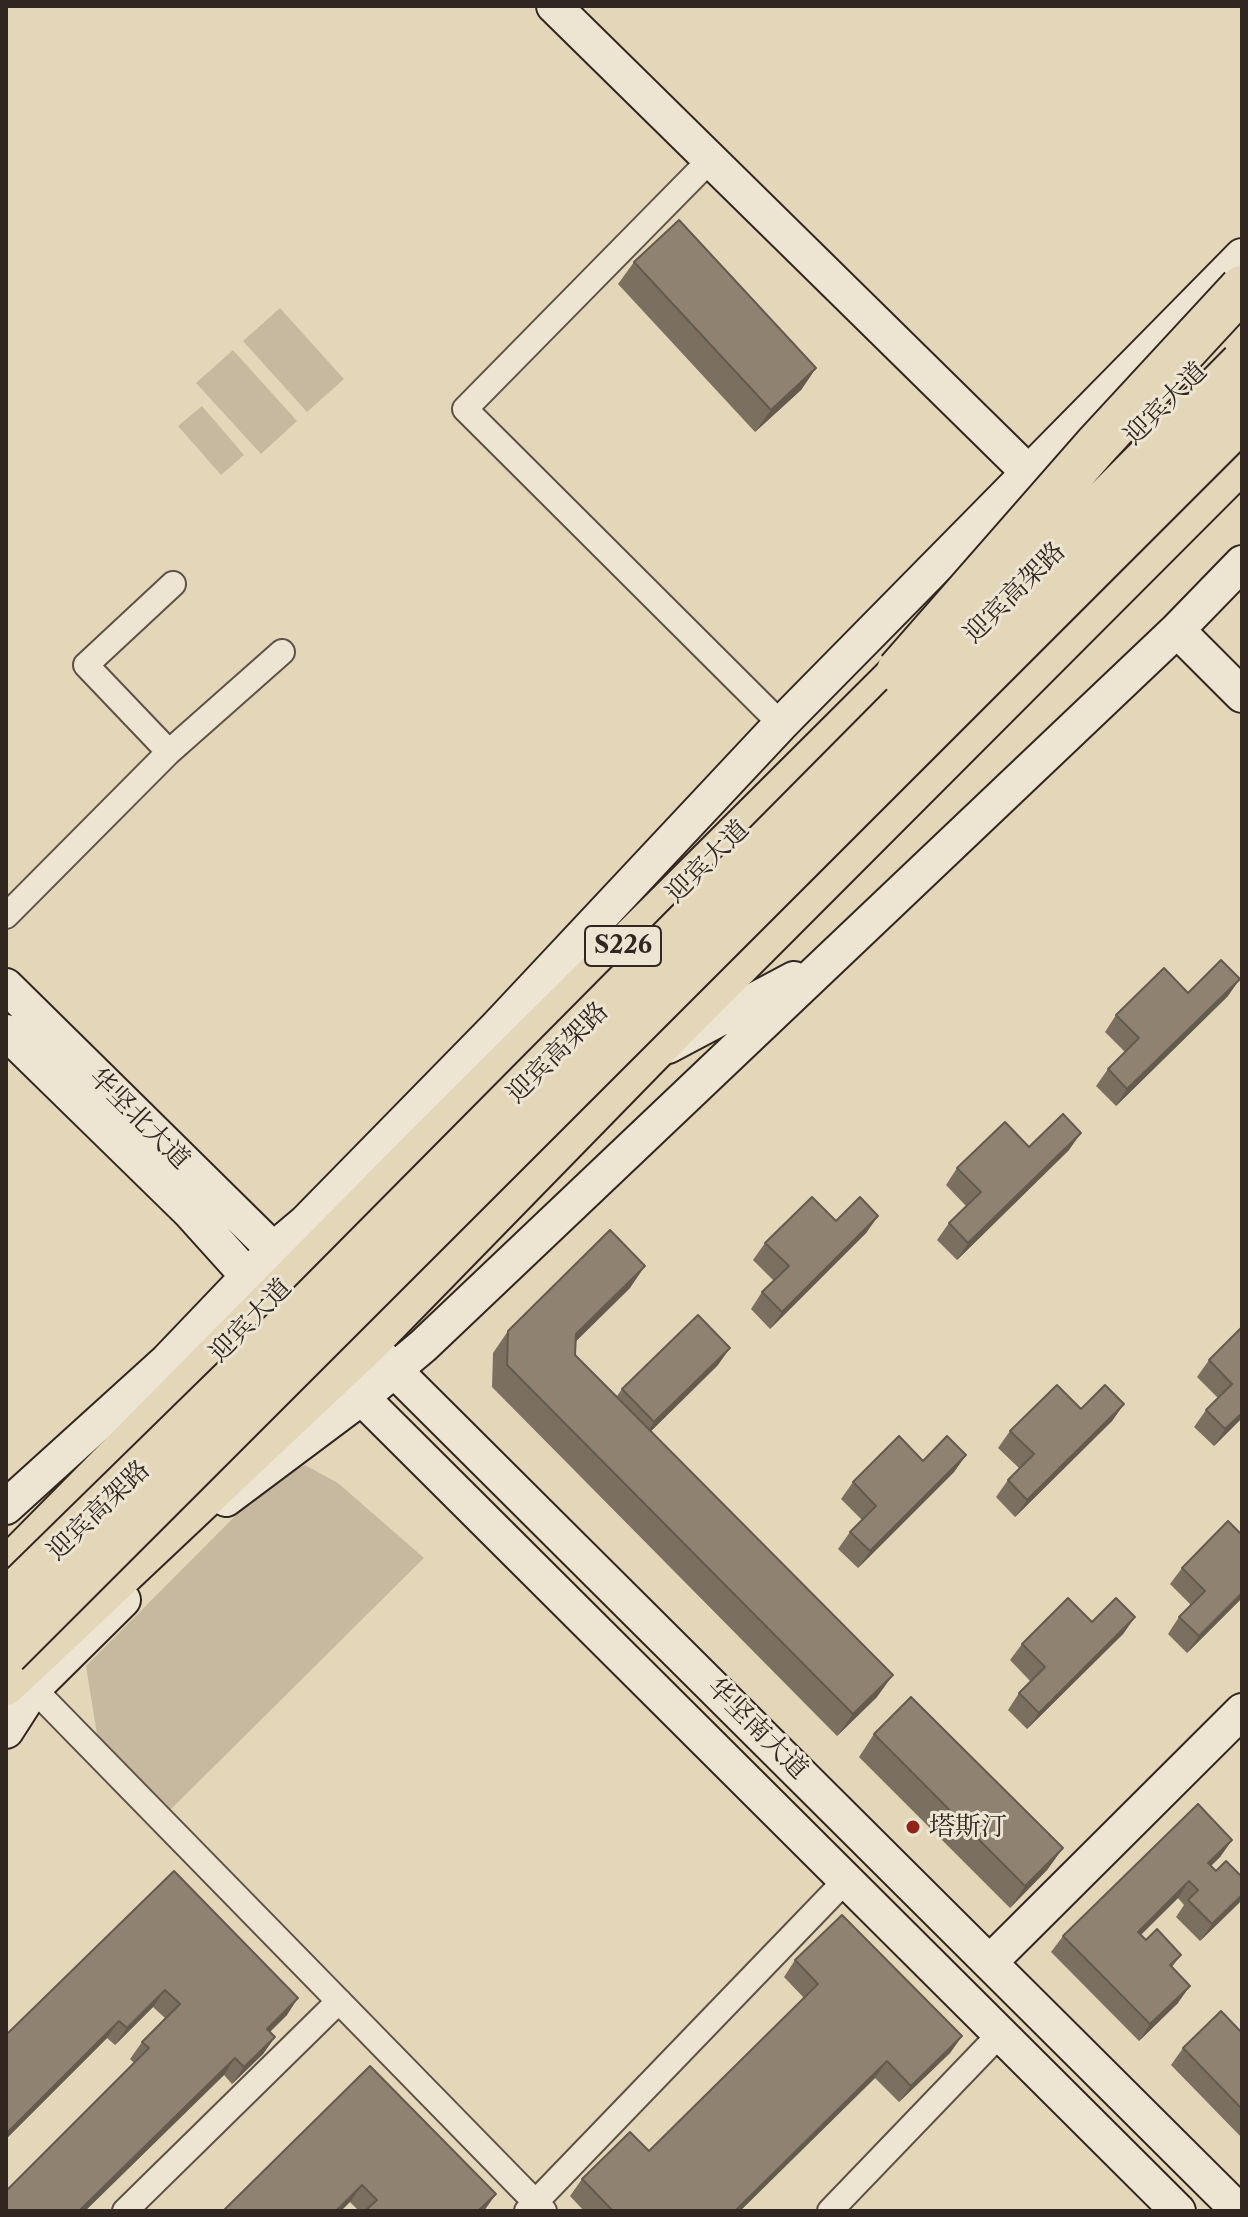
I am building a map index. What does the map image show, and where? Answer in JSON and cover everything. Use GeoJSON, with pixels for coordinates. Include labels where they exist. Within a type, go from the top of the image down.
{"type":"FeatureCollection","features":[{"type":"Feature","properties":{"kind":"highway"},"geometry":{"type":"LineString","coordinates":[[621,990],[1096,446],[1242,288]]}},
{"type":"Feature","properties":{"kind":"highway","name":"迎宾高架路"},"geometry":{"type":"LineString","coordinates":[[6,1602],[287,1327],[1242,364]]}},
{"type":"Feature","properties":{"kind":"highway","name":"迎宾高架路"},"geometry":{"type":"LineString","coordinates":[[16,1676],[1242,418]]}},
{"type":"Feature","properties":{"kind":"main road","name":"迎宾大道"},"geometry":{"type":"LineString","coordinates":[[6,1567],[285,1261],[857,713],[1242,329]]}},
{"type":"Feature","properties":{"kind":"main road"},"geometry":{"type":"LineString","coordinates":[[16,1676],[382,1356],[650,1056],[1242,463]]}},
{"type":"Feature","properties":{"kind":"street"},"geometry":{"type":"LineString","coordinates":[[554,6],[1028,472]]}},
{"type":"Feature","properties":{"kind":"street"},"geometry":{"type":"LineString","coordinates":[[709,161],[465,409],[781,724]]}},
{"type":"Feature","properties":{"kind":"street"},"geometry":{"type":"LineString","coordinates":[[285,1261],[306,1222],[486,1038],[781,724],[1242,256]]}},
{"type":"Feature","properties":{"kind":"street"},"geometry":{"type":"LineString","coordinates":[[382,1356],[423,1346],[834,958],[1177,630],[1242,563]]}},
{"type":"Feature","properties":{"kind":"street"},"geometry":{"type":"LineString","coordinates":[[169,752],[86,665],[173,584]]}},
{"type":"Feature","properties":{"kind":"street"},"geometry":{"type":"LineString","coordinates":[[1177,630],[1242,695]]}},
{"type":"Feature","properties":{"kind":"street"},"geometry":{"type":"LineString","coordinates":[[6,916],[169,752],[282,652]]}},
{"type":"Feature","properties":{"kind":"street"},"geometry":{"type":"LineString","coordinates":[[696,816],[857,713]]}},
{"type":"Feature","properties":{"kind":"street"},"geometry":{"type":"LineString","coordinates":[[650,1056],[834,958]]}},
{"type":"Feature","properties":{"kind":"street","name":"华坚北大道"},"geometry":{"type":"LineString","coordinates":[[6,986],[285,1261]]}},
{"type":"Feature","properties":{"kind":"street","name":"华坚北大道"},"geometry":{"type":"LineString","coordinates":[[6,1032],[190,1212],[260,1289]]}},
{"type":"Feature","properties":{"kind":"street","name":"华坚南大道"},"geometry":{"type":"LineString","coordinates":[[285,1261],[1239,2211]]}},
{"type":"Feature","properties":{"kind":"street"},"geometry":{"type":"LineString","coordinates":[[6,1507],[167,1361],[260,1289]]}},
{"type":"Feature","properties":{"kind":"street","name":"华坚南大道"},"geometry":{"type":"LineString","coordinates":[[260,1289],[350,1386],[1178,2211]]}},
{"type":"Feature","properties":{"kind":"street"},"geometry":{"type":"LineString","coordinates":[[6,1731],[16,1676]]}},
{"type":"Feature","properties":{"kind":"street"},"geometry":{"type":"LineString","coordinates":[[16,1676],[339,2001],[536,2208],[846,1880]]}},
{"type":"Feature","properties":{"kind":"street"},"geometry":{"type":"LineString","coordinates":[[990,1962],[1242,1711]]}},
{"type":"Feature","properties":{"kind":"street"},"geometry":{"type":"LineString","coordinates":[[125,2211],[339,2001]]}},
{"type":"Feature","properties":{"kind":"street"},"geometry":{"type":"LineString","coordinates":[[830,2211],[1000,2034]]}},
{"type":"Feature","properties":{"kind":"shaded area"},"geometry":{"type":"Polygon","coordinates":[[[280,308],[344,379],[307,412],[243,341],[280,308]]]}},
{"type":"Feature","properties":{"kind":"shaded area"},"geometry":{"type":"Polygon","coordinates":[[[233,350],[297,421],[261,454],[196,383],[233,350]]]}},
{"type":"Feature","properties":{"kind":"shaded area"},"geometry":{"type":"Polygon","coordinates":[[[202,406],[244,455],[221,475],[178,426],[202,406]]]}},
{"type":"Feature","properties":{"kind":"shaded area"},"geometry":{"type":"Polygon","coordinates":[[[305,1465],[338,1483],[424,1558],[169,1811],[97,1734],[86,1666],[269,1482],[305,1465]]]}},
{"type":"Feature","properties":{"kind":"building"},"geometry":{"type":"Polygon","coordinates":[[[679,220],[816,368],[771,410],[634,262],[679,220]]]}},
{"type":"Feature","properties":{"kind":"building"},"geometry":{"type":"Polygon","coordinates":[[[1221,960],[1240,979],[1127,1089],[1108,1069],[1139,1038],[1116,1015],[1164,968],[1188,993],[1221,960]]]}},
{"type":"Feature","properties":{"kind":"building"},"geometry":{"type":"Polygon","coordinates":[[[1063,1114],[1081,1133],[968,1243],[949,1223],[981,1192],[957,1168],[1005,1122],[1029,1147],[1063,1114]]]}},
{"type":"Feature","properties":{"kind":"building"},"geometry":{"type":"Polygon","coordinates":[[[812,1197],[836,1221],[860,1197],[878,1216],[782,1312],[762,1292],[789,1266],[765,1243],[812,1197]]]}},
{"type":"Feature","properties":{"kind":"building"},"geometry":{"type":"Polygon","coordinates":[[[610,1230],[645,1266],[576,1334],[575,1355],[893,1675],[853,1714],[507,1365],[508,1331],[610,1230]]]}},
{"type":"Feature","properties":{"kind":"building"},"geometry":{"type":"Polygon","coordinates":[[[698,1315],[730,1348],[654,1422],[622,1389],[698,1315]]]}},
{"type":"Feature","properties":{"kind":"building"},"geometry":{"type":"Polygon","coordinates":[[[1242,1327],[1242,1413],[1225,1429],[1206,1410],[1232,1384],[1209,1360],[1242,1327]]]}},
{"type":"Feature","properties":{"kind":"building"},"geometry":{"type":"Polygon","coordinates":[[[1057,1385],[1081,1409],[1105,1385],[1124,1404],[1027,1500],[1008,1480],[1034,1454],[1010,1431],[1057,1385]]]}},
{"type":"Feature","properties":{"kind":"building"},"geometry":{"type":"Polygon","coordinates":[[[899,1436],[923,1461],[947,1436],[966,1455],[870,1551],[850,1532],[876,1506],[853,1482],[899,1436]]]}},
{"type":"Feature","properties":{"kind":"building"},"geometry":{"type":"Polygon","coordinates":[[[1228,1521],[1242,1535],[1242,1593],[1199,1636],[1179,1617],[1205,1591],[1182,1568],[1228,1521]]]}},
{"type":"Feature","properties":{"kind":"building"},"geometry":{"type":"Polygon","coordinates":[[[1068,1598],[1092,1622],[1116,1598],[1135,1617],[1039,1713],[1019,1693],[1045,1667],[1022,1644],[1068,1598]]]}},
{"type":"Feature","properties":{"kind":"building"},"geometry":{"type":"Polygon","coordinates":[[[911,1697],[1063,1848],[1025,1886],[874,1734],[911,1697]]]}},
{"type":"Feature","properties":{"kind":"building"},"geometry":{"type":"Polygon","coordinates":[[[1198,1804],[1232,1840],[1208,1863],[1216,1871],[1226,1861],[1242,1877],[1242,1895],[1212,1924],[1188,1900],[1198,1890],[1189,1881],[1138,1932],[1146,1940],[1157,1929],[1181,1955],[1170,1965],[1190,1986],[1150,2024],[1063,1936],[1198,1804]]]}},
{"type":"Feature","properties":{"kind":"building"},"geometry":{"type":"Polygon","coordinates":[[[174,1871],[298,1998],[267,2029],[275,2037],[244,2067],[235,2058],[79,2211],[6,2211],[6,2191],[149,2048],[142,2042],[180,2004],[165,1990],[127,2028],[119,2021],[6,2134],[6,2035],[174,1871]]]}},
{"type":"Feature","properties":{"kind":"building"},"geometry":{"type":"Polygon","coordinates":[[[842,1915],[962,2036],[911,2086],[887,2061],[735,2211],[613,2211],[582,2179],[630,2132],[649,2151],[818,1984],[795,1960],[842,1915]]]}},
{"type":"Feature","properties":{"kind":"building"},"geometry":{"type":"Polygon","coordinates":[[[1221,2011],[1242,2033],[1242,2109],[1183,2048],[1221,2011]]]}},
{"type":"Feature","properties":{"kind":"building"},"geometry":{"type":"Polygon","coordinates":[[[370,2066],[496,2194],[478,2211],[365,2211],[377,2200],[362,2185],[336,2211],[223,2211],[370,2066]]]}},
{"type":"Feature","properties":{"kind":"place","name":"塔斯汀"},"geometry":{"type":"Point","coordinates":[913,1827]}}]}
